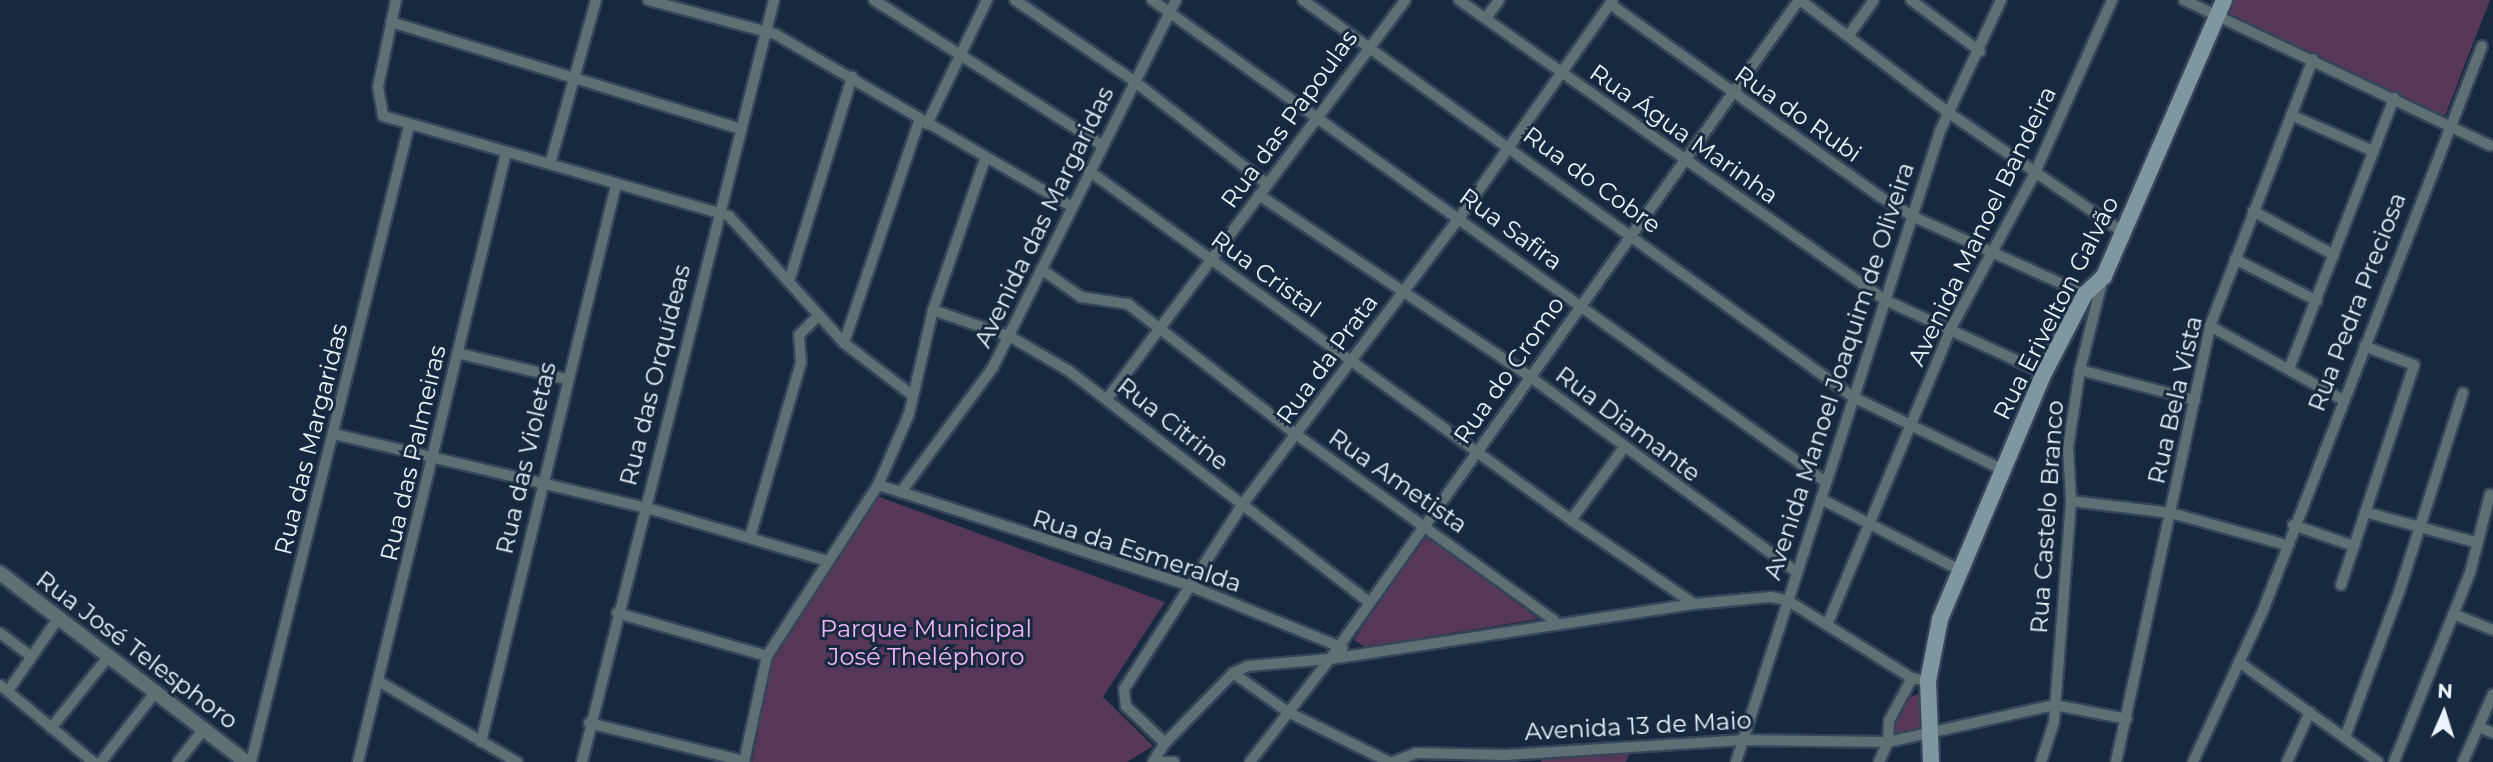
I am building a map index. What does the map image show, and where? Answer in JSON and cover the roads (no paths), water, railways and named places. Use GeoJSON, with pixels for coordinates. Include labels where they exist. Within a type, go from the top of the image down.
{"type":"FeatureCollection","features":[{"type":"Feature","properties":{"kind":"main road","name":"Rua Erivelton Galvão"},"geometry":{"type":"LineString","coordinates":[[1931,762],[1930,735],[1920,680],[1940,619],[2001,469],[2044,373],[2085,294],[2104,276],[2222,7]]}},
{"type":"Feature","properties":{"kind":"street"},"geometry":{"type":"LineString","coordinates":[[396,0],[379,102],[383,116],[409,126],[729,216],[844,343],[912,395]]}},
{"type":"Feature","properties":{"kind":"street"},"geometry":{"type":"LineString","coordinates":[[550,164],[596,0]]}},
{"type":"Feature","properties":{"kind":"street"},"geometry":{"type":"LineString","coordinates":[[648,0],[775,34],[852,77],[923,123],[1072,207]]}},
{"type":"Feature","properties":{"kind":"street","name":"Rua das Orquídeas"},"geometry":{"type":"LineString","coordinates":[[582,762],[738,128],[774,0]]}},
{"type":"Feature","properties":{"kind":"street"},"geometry":{"type":"LineString","coordinates":[[874,0],[1102,145]]}},
{"type":"Feature","properties":{"kind":"street"},"geometry":{"type":"LineString","coordinates":[[844,343],[923,123],[961,55],[987,0]]}},
{"type":"Feature","properties":{"kind":"street"},"geometry":{"type":"LineString","coordinates":[[1014,0],[1134,81],[1267,184]]}},
{"type":"Feature","properties":{"kind":"street","name":"Rua Safira"},"geometry":{"type":"LineString","coordinates":[[1152,0],[1826,482]]}},
{"type":"Feature","properties":{"kind":"street","name":"Avenida das Margaridas"},"geometry":{"type":"LineString","coordinates":[[901,492],[1011,337],[1041,269],[1176,0]]}},
{"type":"Feature","properties":{"kind":"street","name":"Rua do Cobre"},"geometry":{"type":"LineString","coordinates":[[1303,0],[1633,235],[1853,397],[2001,469]]}},
{"type":"Feature","properties":{"kind":"street","name":"Rua das Papoulas"},"geometry":{"type":"LineString","coordinates":[[1107,400],[1157,329],[1405,0]]}},
{"type":"Feature","properties":{"kind":"street","name":"Rua Água Marinha"},"geometry":{"type":"LineString","coordinates":[[1459,0],[1684,162],[1885,300],[2044,373]]}},
{"type":"Feature","properties":{"kind":"street"},"geometry":{"type":"LineString","coordinates":[[1486,18],[1499,0]]}},
{"type":"Feature","properties":{"kind":"street"},"geometry":{"type":"LineString","coordinates":[[1800,0],[1949,113],[2124,233]]}},
{"type":"Feature","properties":{"kind":"street","name":"Rua do Cromo"},"geometry":{"type":"LineString","coordinates":[[1250,762],[1330,659],[1529,376],[1800,0]]}},
{"type":"Feature","properties":{"kind":"street"},"geometry":{"type":"LineString","coordinates":[[1848,36],[1874,0]]}},
{"type":"Feature","properties":{"kind":"street"},"geometry":{"type":"LineString","coordinates":[[1911,0],[1980,51]]}},
{"type":"Feature","properties":{"kind":"street","name":"Avenida Manoel Joaquim de Oliveira"},"geometry":{"type":"LineString","coordinates":[[1736,762],[1795,571],[1821,499],[1912,216],[1949,113],[1980,51],[2001,0]]}},
{"type":"Feature","properties":{"kind":"street","name":"Avenida Manoel Bandeira"},"geometry":{"type":"LineString","coordinates":[[1827,625],[1951,328],[2035,173],[2112,0]]}},
{"type":"Feature","properties":{"kind":"street"},"geometry":{"type":"LineString","coordinates":[[2184,0],[2222,7],[2313,59],[2448,127],[2490,145]]}},
{"type":"Feature","properties":{"kind":"street","name":"Rua do Rubi"},"geometry":{"type":"LineString","coordinates":[[1612,2],[1732,93],[1912,216],[2085,294]]}},
{"type":"Feature","properties":{"kind":"street","name":"Rua da Prata"},"geometry":{"type":"LineString","coordinates":[[1165,743],[1126,706],[1124,689],[1188,585],[1242,505],[1459,218],[1612,2]]}},
{"type":"Feature","properties":{"kind":"street"},"geometry":{"type":"LineString","coordinates":[[391,22],[738,128]]}},
{"type":"Feature","properties":{"kind":"street","name":"Rua Pedra Preciosa"},"geometry":{"type":"LineString","coordinates":[[2193,762],[2239,662],[2482,46]]}},
{"type":"Feature","properties":{"kind":"street","name":"Rua Bela Vista"},"geometry":{"type":"LineString","coordinates":[[2116,762],[2210,326],[2313,59]]}},
{"type":"Feature","properties":{"kind":"street"},"geometry":{"type":"LineString","coordinates":[[789,281],[852,77]]}},
{"type":"Feature","properties":{"kind":"street"},"geometry":{"type":"LineString","coordinates":[[2289,369],[2393,99]]}},
{"type":"Feature","properties":{"kind":"street"},"geometry":{"type":"LineString","coordinates":[[2291,115],[2373,151]]}},
{"type":"Feature","properties":{"kind":"street","name":"Rua das Margaridas"},"geometry":{"type":"LineString","coordinates":[[249,762],[334,434],[409,126]]}},
{"type":"Feature","properties":{"kind":"street","name":"Rua das Palmeiras"},"geometry":{"type":"LineString","coordinates":[[358,762],[380,682],[506,153]]}},
{"type":"Feature","properties":{"kind":"street"},"geometry":{"type":"LineString","coordinates":[[590,723],[744,761],[767,656],[877,485],[909,414],[933,310],[985,159]]}},
{"type":"Feature","properties":{"kind":"street","name":"Rua Cristal"},"geometry":{"type":"LineString","coordinates":[[1089,171],[1571,520],[1694,604]]}},
{"type":"Feature","properties":{"kind":"street","name":"Rua das Violetas"},"geometry":{"type":"LineString","coordinates":[[481,742],[566,379],[616,184]]}},
{"type":"Feature","properties":{"kind":"street","name":"Rua Diamante"},"geometry":{"type":"LineString","coordinates":[[1259,195],[1404,289],[1529,376],[1623,449],[1795,571]]}},
{"type":"Feature","properties":{"kind":"street"},"geometry":{"type":"LineString","coordinates":[[2253,211],[2334,255]]}},
{"type":"Feature","properties":{"kind":"street"},"geometry":{"type":"LineString","coordinates":[[2235,259],[2317,301]]}},
{"type":"Feature","properties":{"kind":"street","name":"Rua Ametista"},"geometry":{"type":"LineString","coordinates":[[1041,269],[1081,297],[1128,304],[1297,435],[1555,621]]}},
{"type":"Feature","properties":{"kind":"street","name":"Rua Castelo Branco"},"geometry":{"type":"LineString","coordinates":[[2041,762],[2055,705],[2071,501],[2068,448],[2080,370],[2104,276]]}},
{"type":"Feature","properties":{"kind":"street","name":"Rua Citrine"},"geometry":{"type":"LineString","coordinates":[[933,310],[1011,337],[1107,400],[1369,602]]}},
{"type":"Feature","properties":{"kind":"street"},"geometry":{"type":"LineString","coordinates":[[750,537],[801,363],[799,335],[819,315]]}},
{"type":"Feature","properties":{"kind":"street"},"geometry":{"type":"LineString","coordinates":[[2210,326],[2343,400]]}},
{"type":"Feature","properties":{"kind":"street"},"geometry":{"type":"LineString","coordinates":[[2341,585],[2414,365],[2364,346]]}},
{"type":"Feature","properties":{"kind":"street"},"geometry":{"type":"LineString","coordinates":[[457,353],[566,379]]}},
{"type":"Feature","properties":{"kind":"street"},"geometry":{"type":"LineString","coordinates":[[2080,370],[2194,400]]}},
{"type":"Feature","properties":{"kind":"street"},"geometry":{"type":"LineString","coordinates":[[2345,737],[2421,527],[2463,393]]}},
{"type":"Feature","properties":{"kind":"street"},"geometry":{"type":"LineString","coordinates":[[334,434],[644,507],[827,561]]}},
{"type":"Feature","properties":{"kind":"street"},"geometry":{"type":"LineString","coordinates":[[1571,520],[1623,449]]}},
{"type":"Feature","properties":{"kind":"street"},"geometry":{"type":"LineString","coordinates":[[877,485],[901,492]]}},
{"type":"Feature","properties":{"kind":"street","name":"Rua da Esmeralda"},"geometry":{"type":"LineString","coordinates":[[901,492],[1188,585],[1338,647],[1359,652]]}},
{"type":"Feature","properties":{"kind":"street"},"geometry":{"type":"LineString","coordinates":[[2394,762],[2454,614],[2478,543],[2490,494]]}},
{"type":"Feature","properties":{"kind":"street"},"geometry":{"type":"LineString","coordinates":[[1821,499],[1960,570]]}},
{"type":"Feature","properties":{"kind":"street"},"geometry":{"type":"LineString","coordinates":[[2071,501],[2171,513],[2286,545]]}},
{"type":"Feature","properties":{"kind":"street"},"geometry":{"type":"LineString","coordinates":[[2365,512],[2478,543]]}},
{"type":"Feature","properties":{"kind":"street"},"geometry":{"type":"LineString","coordinates":[[2293,525],[2354,546]]}},
{"type":"Feature","properties":{"kind":"street","name":"Rua José Telesphoro"},"geometry":{"type":"LineString","coordinates":[[0,573],[154,694],[249,762]]}},
{"type":"Feature","properties":{"kind":"street"},"geometry":{"type":"LineString","coordinates":[[1174,762],[1157,761],[1165,743],[1233,673],[1248,666],[1330,659],[1555,621],[1771,597],[1787,600],[1920,680],[1889,722],[1888,742],[1879,762]]}},
{"type":"Feature","properties":{"kind":"street"},"geometry":{"type":"LineString","coordinates":[[617,613],[767,656]]}},
{"type":"Feature","properties":{"kind":"street"},"geometry":{"type":"LineString","coordinates":[[2454,614],[2493,630]]}},
{"type":"Feature","properties":{"kind":"street"},"geometry":{"type":"LineString","coordinates":[[59,617],[4,688],[93,762]]}},
{"type":"Feature","properties":{"kind":"street"},"geometry":{"type":"LineString","coordinates":[[0,634],[30,656]]}},
{"type":"Feature","properties":{"kind":"street"},"geometry":{"type":"LineString","coordinates":[[51,727],[108,657]]}},
{"type":"Feature","properties":{"kind":"street"},"geometry":{"type":"LineString","coordinates":[[2239,662],[2378,762]]}},
{"type":"Feature","properties":{"kind":"street"},"geometry":{"type":"LineString","coordinates":[[1233,673],[1288,712],[1391,762]]}},
{"type":"Feature","properties":{"kind":"street"},"geometry":{"type":"LineString","coordinates":[[380,682],[517,762]]}},
{"type":"Feature","properties":{"kind":"street"},"geometry":{"type":"LineString","coordinates":[[100,762],[154,694]]}},
{"type":"Feature","properties":{"kind":"street"},"geometry":{"type":"LineString","coordinates":[[2463,762],[2493,694]]}},
{"type":"Feature","properties":{"kind":"street"},"geometry":{"type":"LineString","coordinates":[[2055,705],[2127,719]]}},
{"type":"Feature","properties":{"kind":"street","name":"Avenida 13 de Maio"},"geometry":{"type":"LineString","coordinates":[[1391,762],[1416,753],[1506,755],[1742,740],[1888,742],[1930,735],[2055,705]]}},
{"type":"Feature","properties":{"kind":"street"},"geometry":{"type":"LineString","coordinates":[[2287,762],[2309,712]]}},
{"type":"Feature","properties":{"kind":"street"},"geometry":{"type":"LineString","coordinates":[[2479,727],[2493,733]]}},
{"type":"Feature","properties":{"kind":"street"},"geometry":{"type":"LineString","coordinates":[[178,762],[203,730]]}},
{"type":"Feature","properties":{"kind":"street"},"geometry":{"type":"LineString","coordinates":[[1632,762],[1638,748]]}},
{"type":"Feature","properties":{"kind":"street"},"geometry":{"type":"LineString","coordinates":[[1506,755],[1521,762]]}},
{"type":"Feature","properties":{"kind":"park label","name":"Parque Municipal José Theléphoro"},"geometry":{"type":"Point","coordinates":[926,643]}}]}
